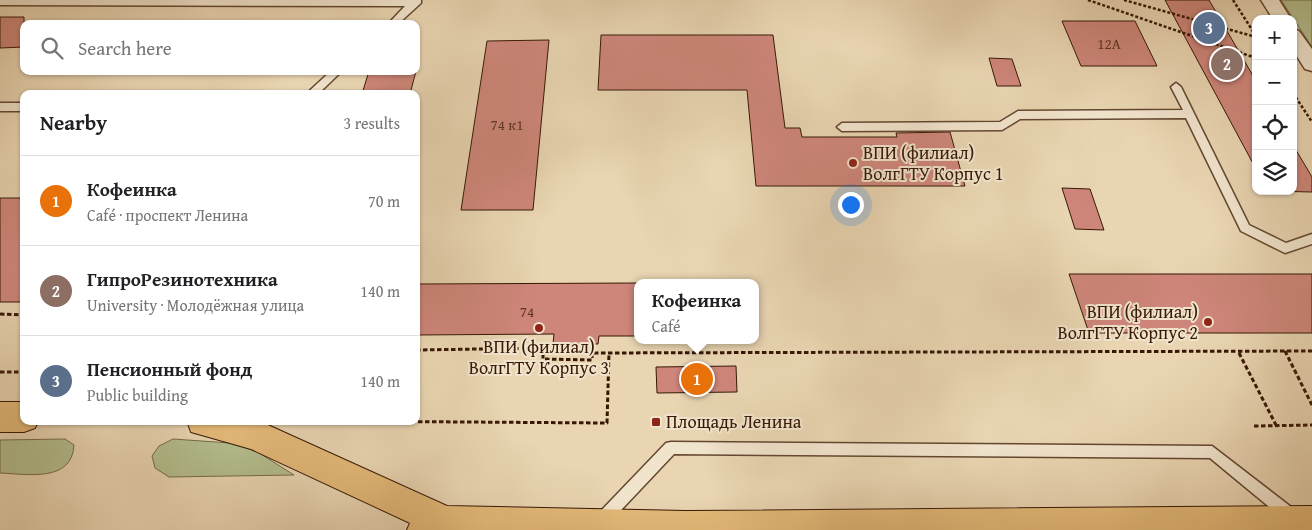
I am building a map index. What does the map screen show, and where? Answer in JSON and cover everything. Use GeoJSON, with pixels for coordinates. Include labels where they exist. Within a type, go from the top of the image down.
{"type":"FeatureCollection","features":[{"type":"Feature","properties":{"kind":"main road"},"geometry":{"type":"LineString","coordinates":[[0,417],[20,417]]}},
{"type":"Feature","properties":{"kind":"main road"},"geometry":{"type":"LineString","coordinates":[[217,425],[254,435],[435,527],[686,529],[1305,523]]}},
{"type":"Feature","properties":{"kind":"street"},"geometry":{"type":"LineString","coordinates":[[1270,0],[1279,15]]}},
{"type":"Feature","properties":{"kind":"street"},"geometry":{"type":"LineString","coordinates":[[1297,42],[1312,64]]}},
{"type":"Feature","properties":{"kind":"lane"},"geometry":{"type":"LineString","coordinates":[[0,2],[417,1]]}},
{"type":"Feature","properties":{"kind":"lane"},"geometry":{"type":"LineString","coordinates":[[396,20],[417,1]]}},
{"type":"Feature","properties":{"kind":"lane"},"geometry":{"type":"LineString","coordinates":[[316,90],[332,75]]}},
{"type":"Feature","properties":{"kind":"lane"},"geometry":{"type":"LineString","coordinates":[[1176,87],[1245,228],[1285,248],[1312,239]]}},
{"type":"Feature","properties":{"kind":"lane"},"geometry":{"type":"LineString","coordinates":[[0,107],[20,107]]}},
{"type":"Feature","properties":{"kind":"lane"},"geometry":{"type":"LineString","coordinates":[[842,128],[1002,126],[1018,115],[1188,114]]}},
{"type":"Feature","properties":{"kind":"lane"},"geometry":{"type":"LineString","coordinates":[[595,527],[671,448],[1212,452],[1305,523]]}},
{"type":"Feature","properties":{"kind":"path"},"geometry":{"type":"LineString","coordinates":[[1088,0],[1252,57]]}},
{"type":"Feature","properties":{"kind":"path"},"geometry":{"type":"LineString","coordinates":[[1124,0],[1252,36]]}},
{"type":"Feature","properties":{"kind":"path"},"geometry":{"type":"LineString","coordinates":[[1233,0],[1252,31]]}},
{"type":"Feature","properties":{"kind":"path"},"geometry":{"type":"LineString","coordinates":[[1297,99],[1312,122]]}},
{"type":"Feature","properties":{"kind":"path"},"geometry":{"type":"LineString","coordinates":[[0,314],[20,315]]}},
{"type":"Feature","properties":{"kind":"path"},"geometry":{"type":"LineString","coordinates":[[420,350],[543,348],[542,359],[592,360],[592,353],[1239,353],[1312,351]]}},
{"type":"Feature","properties":{"kind":"path"},"geometry":{"type":"LineString","coordinates":[[1285,351],[1312,405]]}},
{"type":"Feature","properties":{"kind":"path"},"geometry":{"type":"LineString","coordinates":[[420,422],[606,423],[609,353]]}},
{"type":"Feature","properties":{"kind":"path"},"geometry":{"type":"LineString","coordinates":[[1239,353],[1276,426]]}},
{"type":"Feature","properties":{"kind":"path"},"geometry":{"type":"LineString","coordinates":[[0,372],[20,372]]}},
{"type":"Feature","properties":{"kind":"path"},"geometry":{"type":"LineString","coordinates":[[1254,426],[1312,425]]}},
{"type":"Feature","properties":{"kind":"green space"},"geometry":{"type":"Polygon","coordinates":[[[1281,0],[1312,0],[1312,47],[1297,24],[1297,15],[1291,15],[1281,0]]]}},
{"type":"Feature","properties":{"kind":"green space"},"geometry":{"type":"Polygon","coordinates":[[[65,439],[74,445],[71,457],[65,466],[57,471],[35,475],[0,473],[0,440],[65,439]]]}},
{"type":"Feature","properties":{"kind":"green space"},"geometry":{"type":"Polygon","coordinates":[[[173,439],[230,443],[256,451],[294,475],[169,477],[155,468],[152,456],[159,446],[173,439]]]}},
{"type":"Feature","properties":{"kind":"building"},"geometry":{"type":"Polygon","coordinates":[[[1165,0],[1209,0],[1252,74],[1252,162],[1165,0]]]}},
{"type":"Feature","properties":{"kind":"building"},"geometry":{"type":"Polygon","coordinates":[[[0,17],[24,17],[24,20],[20,20],[20,47],[0,48],[0,17]]]}},
{"type":"Feature","properties":{"kind":"building"},"geometry":{"type":"Polygon","coordinates":[[[1062,21],[1135,21],[1157,66],[1081,66],[1062,21]]]}},
{"type":"Feature","properties":{"kind":"building"},"geometry":{"type":"Polygon","coordinates":[[[601,35],[773,35],[785,128],[800,128],[802,137],[897,137],[896,133],[950,132],[965,186],[756,186],[747,90],[598,90],[601,35]]]}},
{"type":"Feature","properties":{"kind":"building"},"geometry":{"type":"Polygon","coordinates":[[[549,40],[533,210],[461,210],[487,41],[549,40]]]}},
{"type":"Feature","properties":{"kind":"building"},"geometry":{"type":"Polygon","coordinates":[[[989,58],[1012,59],[1021,86],[997,86],[989,58]]]}},
{"type":"Feature","properties":{"kind":"building"},"geometry":{"type":"Polygon","coordinates":[[[368,75],[415,75],[411,90],[363,90],[368,75]]]}},
{"type":"Feature","properties":{"kind":"building"},"geometry":{"type":"Polygon","coordinates":[[[1297,152],[1312,177],[1312,192],[1297,192],[1297,152]]]}},
{"type":"Feature","properties":{"kind":"building"},"geometry":{"type":"Polygon","coordinates":[[[1062,188],[1090,189],[1104,230],[1075,229],[1062,188]]]}},
{"type":"Feature","properties":{"kind":"building"},"geometry":{"type":"Polygon","coordinates":[[[0,198],[20,198],[20,302],[0,302],[0,198]]]}},
{"type":"Feature","properties":{"kind":"building"},"geometry":{"type":"Polygon","coordinates":[[[1069,274],[1312,274],[1312,333],[1089,333],[1069,274]]]}},
{"type":"Feature","properties":{"kind":"building","name":"ВПИ (филиал) ВолгГТУ Корпус 3"},"geometry":{"type":"Polygon","coordinates":[[[634,283],[634,336],[599,336],[598,344],[553,344],[554,334],[420,335],[420,284],[634,283]]]}},
{"type":"Feature","properties":{"kind":"building"},"geometry":{"type":"Polygon","coordinates":[[[736,366],[737,392],[657,393],[656,367],[736,366]]]}},
{"type":"Feature","properties":{"kind":"place","name":"Пенсионный фонд"},"geometry":{"type":"Point","coordinates":[1209,28]}},
{"type":"Feature","properties":{"kind":"place","name":"ГипроРезинотехника"},"geometry":{"type":"Point","coordinates":[1227,64]}},
{"type":"Feature","properties":{"kind":"place","name":"ВПИ (филиал) ВолгГТУ Корпус 1"},"geometry":{"type":"Point","coordinates":[853,163]}},
{"type":"Feature","properties":{"kind":"place","name":"ВПИ (филиал) ВолгГТУ Корпус 2"},"geometry":{"type":"Point","coordinates":[1208,322]}},
{"type":"Feature","properties":{"kind":"place","name":"ВПИ (филиал) ВолгГТУ Корпус 3"},"geometry":{"type":"Point","coordinates":[539,328]}},
{"type":"Feature","properties":{"kind":"place","name":"Кофеинка"},"geometry":{"type":"Point","coordinates":[697,379]}},
{"type":"Feature","properties":{"kind":"place","name":"Площадь Ленина"},"geometry":{"type":"Point","coordinates":[656,422]}}]}
